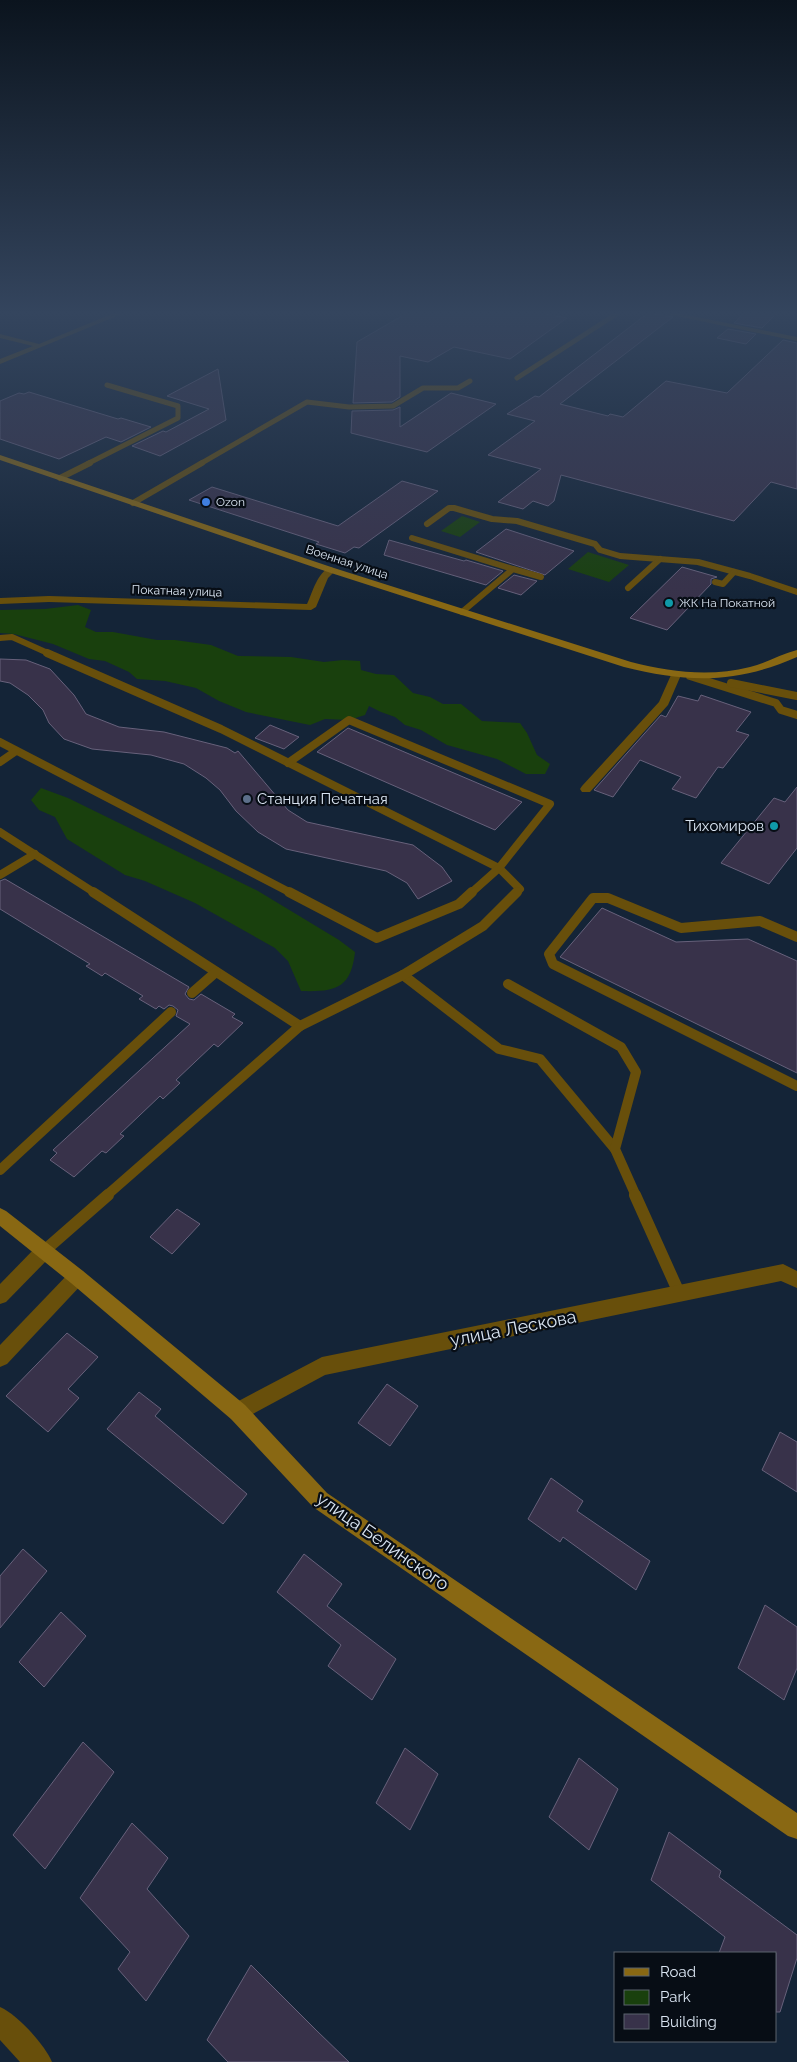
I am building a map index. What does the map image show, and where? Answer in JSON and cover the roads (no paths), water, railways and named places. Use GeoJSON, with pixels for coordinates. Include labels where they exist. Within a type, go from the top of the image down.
{"type":"FeatureCollection","features":[{"type":"Feature","properties":{"kind":"main road","name":"Военная улица"},"geometry":{"type":"LineString","coordinates":[[0,457],[331,570],[628,665],[676,675],[711,678],[737,675],[776,663],[797,653]]}},
{"type":"Feature","properties":{"kind":"main road","name":"улица Белинского"},"geometry":{"type":"LineString","coordinates":[[0,1216],[238,1412],[320,1500],[797,1827]]}},
{"type":"Feature","properties":{"kind":"street","name":"Покатная улица"},"geometry":{"type":"LineString","coordinates":[[0,601],[48,599],[311,607],[324,577],[331,570]]}},
{"type":"Feature","properties":{"kind":"street"},"geometry":{"type":"LineString","coordinates":[[586,789],[664,703],[676,675]]}},
{"type":"Feature","properties":{"kind":"street"},"geometry":{"type":"LineString","coordinates":[[0,1296],[44,1251]]}},
{"type":"Feature","properties":{"kind":"street","name":"улица Лескова"},"geometry":{"type":"LineString","coordinates":[[238,1412],[322,1366],[783,1272],[797,1280]]}},
{"type":"Feature","properties":{"kind":"street"},"geometry":{"type":"LineString","coordinates":[[0,1358],[77,1278]]}},
{"type":"Feature","properties":{"kind":"street"},"geometry":{"type":"LineString","coordinates":[[0,2020],[38,2062]]}},
{"type":"Feature","properties":{"kind":"lane"},"geometry":{"type":"LineString","coordinates":[[60,478],[178,418],[178,409]]}},
{"type":"Feature","properties":{"kind":"lane"},"geometry":{"type":"LineString","coordinates":[[134,502],[295,409]]}},
{"type":"Feature","properties":{"kind":"lane"},"geometry":{"type":"LineString","coordinates":[[427,524],[449,508],[454,508],[492,519],[518,521],[595,544],[600,550],[616,555],[698,562],[797,592]]}},
{"type":"Feature","properties":{"kind":"lane"},"geometry":{"type":"LineString","coordinates":[[412,538],[541,577]]}},
{"type":"Feature","properties":{"kind":"lane"},"geometry":{"type":"LineString","coordinates":[[628,588],[660,558]]}},
{"type":"Feature","properties":{"kind":"lane"},"geometry":{"type":"LineString","coordinates":[[462,612],[513,569]]}},
{"type":"Feature","properties":{"kind":"lane"},"geometry":{"type":"LineString","coordinates":[[715,582],[723,584],[734,572]]}},
{"type":"Feature","properties":{"kind":"lane"},"geometry":{"type":"LineString","coordinates":[[0,638],[12,638],[220,729],[499,868],[520,889],[483,926],[403,975],[300,1026],[44,1251]]}},
{"type":"Feature","properties":{"kind":"lane"},"geometry":{"type":"LineString","coordinates":[[690,676],[776,703],[781,710],[797,715]]}},
{"type":"Feature","properties":{"kind":"lane"},"geometry":{"type":"LineString","coordinates":[[711,678],[797,696]]}},
{"type":"Feature","properties":{"kind":"lane"},"geometry":{"type":"LineString","coordinates":[[0,742],[377,938],[459,904],[499,868],[550,804],[349,720],[288,763]]}},
{"type":"Feature","properties":{"kind":"lane"},"geometry":{"type":"LineString","coordinates":[[0,762],[16,751]]}},
{"type":"Feature","properties":{"kind":"lane"},"geometry":{"type":"LineString","coordinates":[[0,832],[300,1026]]}},
{"type":"Feature","properties":{"kind":"lane"},"geometry":{"type":"LineString","coordinates":[[0,875],[35,854]]}},
{"type":"Feature","properties":{"kind":"lane"},"geometry":{"type":"LineString","coordinates":[[797,937],[760,921],[680,928],[608,898],[592,898],[549,954],[553,964],[797,1086]]}},
{"type":"Feature","properties":{"kind":"lane"},"geometry":{"type":"LineString","coordinates":[[192,993],[216,972]]}},
{"type":"Feature","properties":{"kind":"lane"},"geometry":{"type":"LineString","coordinates":[[403,975],[500,1049],[540,1059],[615,1149],[680,1294]]}},
{"type":"Feature","properties":{"kind":"lane"},"geometry":{"type":"LineString","coordinates":[[508,984],[621,1047],[636,1072],[615,1149]]}},
{"type":"Feature","properties":{"kind":"lane"},"geometry":{"type":"LineString","coordinates":[[0,1170],[170,1012]]}},
{"type":"Feature","properties":{"kind":"place","name":"Ozon"},"geometry":{"type":"Point","coordinates":[206,502]}},
{"type":"Feature","properties":{"kind":"place","name":"ЖК На Покатной"},"geometry":{"type":"Point","coordinates":[669,603]}},
{"type":"Feature","properties":{"kind":"place","name":"Станция Печатная"},"geometry":{"type":"Point","coordinates":[247,799]}},
{"type":"Feature","properties":{"kind":"place","name":"Тихомиров"},"geometry":{"type":"Point","coordinates":[774,826]}}]}
